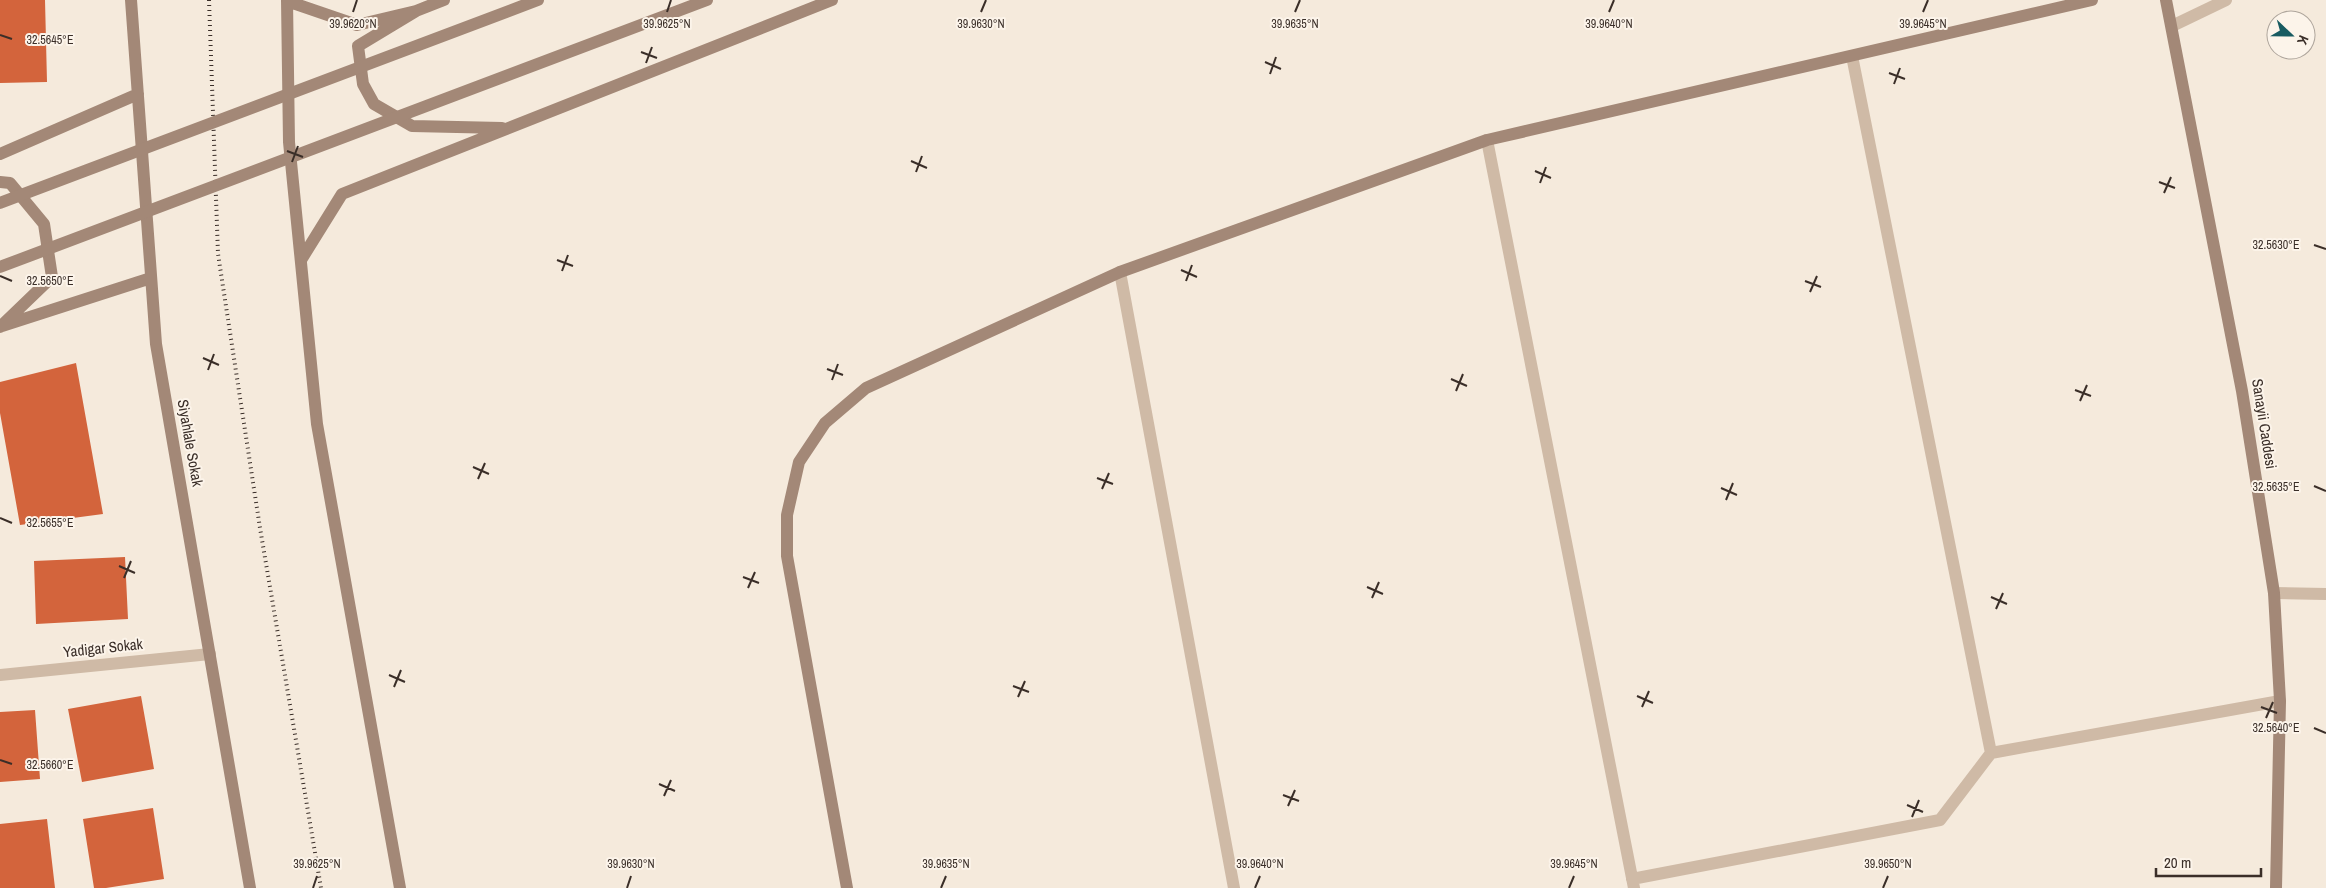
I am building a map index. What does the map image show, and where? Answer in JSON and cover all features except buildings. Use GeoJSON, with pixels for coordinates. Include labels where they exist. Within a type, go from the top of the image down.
{"type":"FeatureCollection","features":[{"type":"Feature","properties":{"kind":"street","name":"Siyahlale Sokak"},"geometry":{"type":"LineString","coordinates":[[130,0],[156,344],[250,888]]}},
{"type":"Feature","properties":{"kind":"street"},"geometry":{"type":"LineString","coordinates":[[400,888],[317,424],[289,142],[286,0],[357,25],[416,11],[444,0]]}},
{"type":"Feature","properties":{"kind":"street"},"geometry":{"type":"LineString","coordinates":[[0,203],[538,0]]}},
{"type":"Feature","properties":{"kind":"street"},"geometry":{"type":"LineString","coordinates":[[0,267],[707,0]]}},
{"type":"Feature","properties":{"kind":"street"},"geometry":{"type":"LineString","coordinates":[[301,260],[342,194],[832,0]]}},
{"type":"Feature","properties":{"kind":"street"},"geometry":{"type":"LineString","coordinates":[[847,888],[787,556],[787,515],[799,462],[824,423],[866,388],[1120,272],[1487,140],[2092,0]]}},
{"type":"Feature","properties":{"kind":"street","name":"Sanayii Caddesi"},"geometry":{"type":"LineString","coordinates":[[2166,0],[2242,391],[2274,593],[2280,701],[2276,888]]}},
{"type":"Feature","properties":{"kind":"street"},"geometry":{"type":"LineString","coordinates":[[2172,26],[2226,0]]}},
{"type":"Feature","properties":{"kind":"street"},"geometry":{"type":"LineString","coordinates":[[416,11],[358,46],[364,84],[374,104],[412,126],[508,128]]}},
{"type":"Feature","properties":{"kind":"street"},"geometry":{"type":"LineString","coordinates":[[1852,56],[1991,753]]}},
{"type":"Feature","properties":{"kind":"street"},"geometry":{"type":"LineString","coordinates":[[0,154],[138,94]]}},
{"type":"Feature","properties":{"kind":"street"},"geometry":{"type":"LineString","coordinates":[[1487,140],[1633,883],[1940,820],[1991,753],[2280,701]]}},
{"type":"Feature","properties":{"kind":"street"},"geometry":{"type":"LineString","coordinates":[[0,182],[10,183],[44,224],[52,277],[0,327]]}},
{"type":"Feature","properties":{"kind":"street"},"geometry":{"type":"LineString","coordinates":[[1120,272],[1234,888]]}},
{"type":"Feature","properties":{"kind":"street"},"geometry":{"type":"LineString","coordinates":[[0,327],[151,278]]}},
{"type":"Feature","properties":{"kind":"street"},"geometry":{"type":"LineString","coordinates":[[2274,593],[2326,594]]}},
{"type":"Feature","properties":{"kind":"street","name":"Yadigar Sokak"},"geometry":{"type":"LineString","coordinates":[[0,675],[210,654]]}},
{"type":"Feature","properties":{"kind":"railway"},"geometry":{"type":"LineString","coordinates":[[209,0],[218,254],[260,528],[321,888]]}}]}
